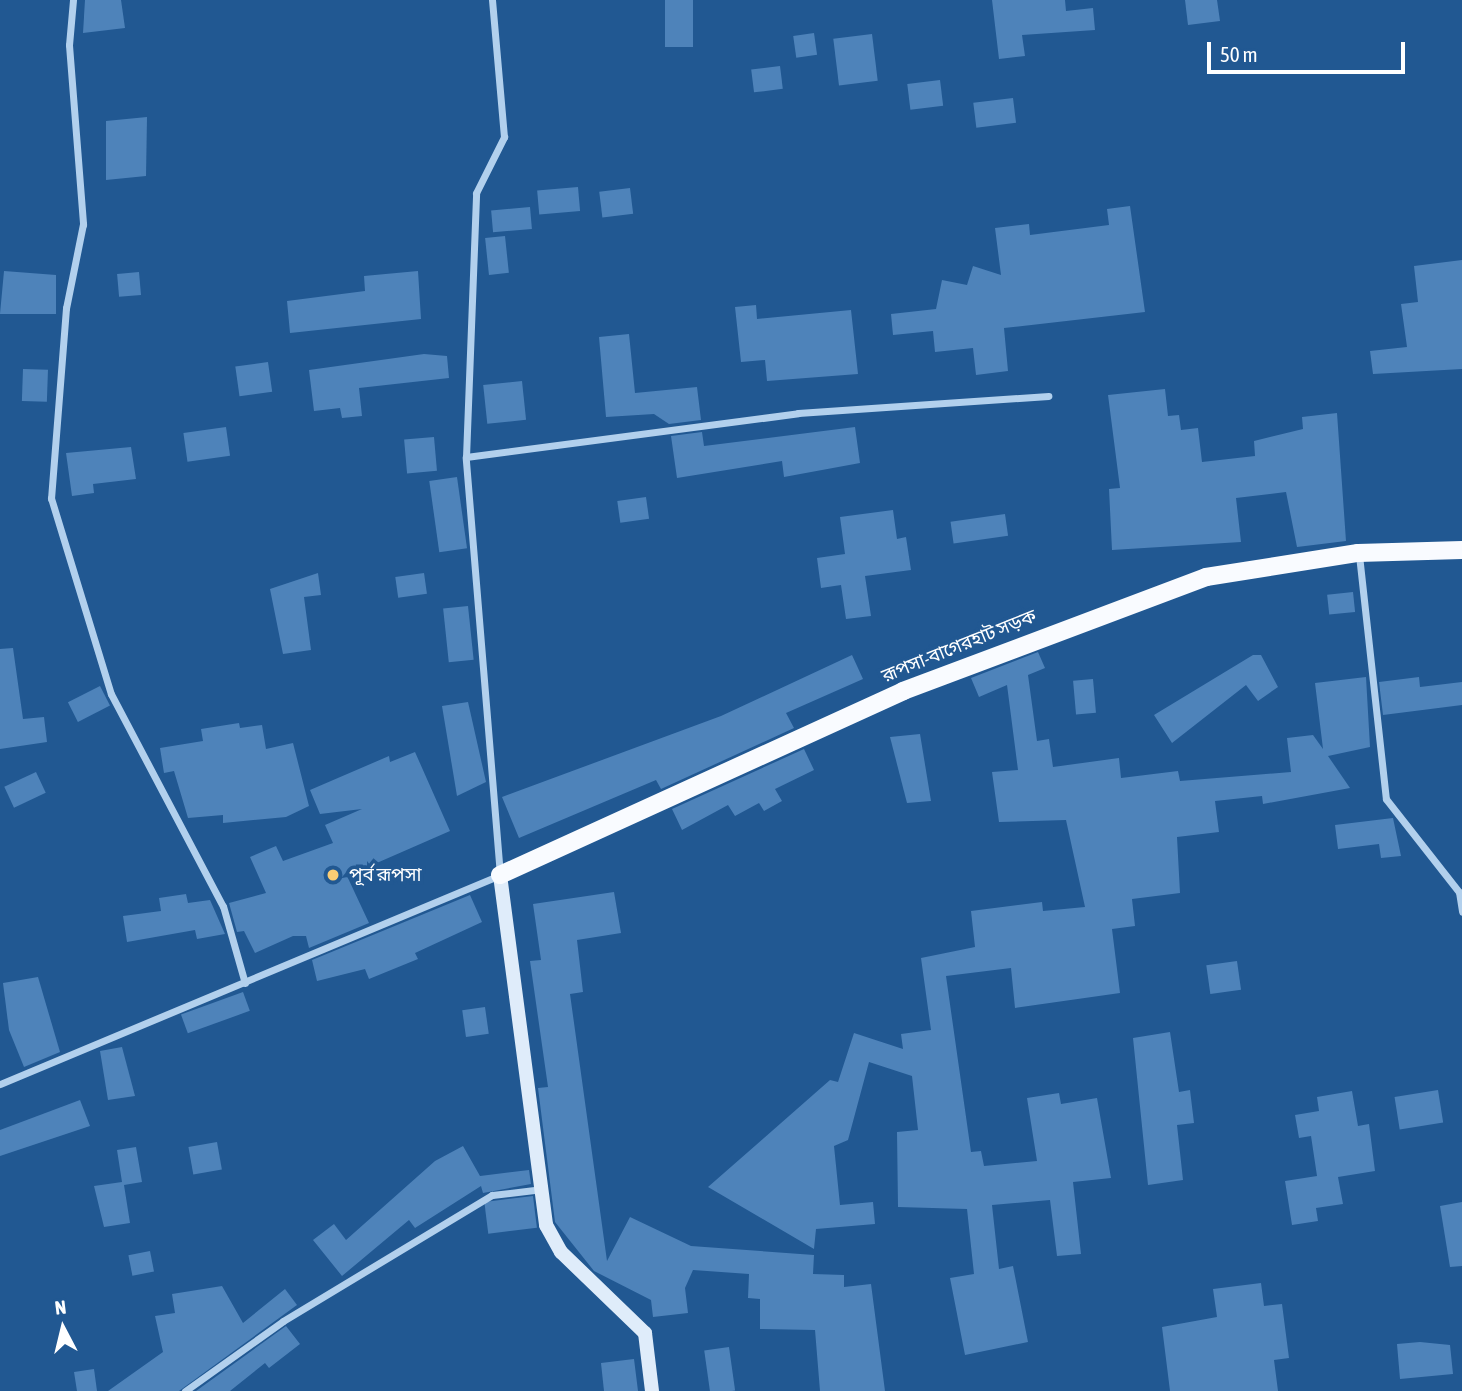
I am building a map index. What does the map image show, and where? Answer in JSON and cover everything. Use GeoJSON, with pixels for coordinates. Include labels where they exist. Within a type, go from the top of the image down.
{"type":"FeatureCollection","features":[{"type":"Feature","properties":{"kind":"main road","name":"রূপসা-বাগেরহাট সড়ক"},"geometry":{"type":"LineString","coordinates":[[500,875],[726,769],[1060,627],[1206,577],[1359,553],[1462,550]]}},
{"type":"Feature","properties":{"kind":"main road"},"geometry":{"type":"LineString","coordinates":[[500,875],[544,1189],[546,1225],[561,1252],[645,1333],[652,1391]]}},
{"type":"Feature","properties":{"kind":"street"},"geometry":{"type":"LineString","coordinates":[[73,0],[69,45],[83,224],[66,308],[51,498],[111,694],[223,906],[245,983]]}},
{"type":"Feature","properties":{"kind":"street"},"geometry":{"type":"LineString","coordinates":[[0,1084],[500,875],[466,457],[476,193],[504,138],[492,0]]}},
{"type":"Feature","properties":{"kind":"street"},"geometry":{"type":"LineString","coordinates":[[466,457],[798,413],[1048,396]]}},
{"type":"Feature","properties":{"kind":"street"},"geometry":{"type":"LineString","coordinates":[[1359,553],[1386,799],[1459,892],[1462,912]]}},
{"type":"Feature","properties":{"kind":"street"},"geometry":{"type":"LineString","coordinates":[[185,1391],[282,1321],[492,1195],[544,1189]]}},
{"type":"Feature","properties":{"kind":"building"},"geometry":{"type":"Polygon","coordinates":[[[85,0],[121,0],[125,28],[83,33],[85,0]]]}},
{"type":"Feature","properties":{"kind":"building"},"geometry":{"type":"Polygon","coordinates":[[[665,0],[693,0],[693,47],[665,47],[665,0]]]}},
{"type":"Feature","properties":{"kind":"building"},"geometry":{"type":"Polygon","coordinates":[[[992,0],[1065,0],[1066,11],[1093,8],[1095,30],[1022,35],[1025,56],[999,59],[992,0]]]}},
{"type":"Feature","properties":{"kind":"building"},"geometry":{"type":"Polygon","coordinates":[[[1185,0],[1217,0],[1220,21],[1188,25],[1185,0]]]}},
{"type":"Feature","properties":{"kind":"building"},"geometry":{"type":"Polygon","coordinates":[[[814,33],[817,55],[796,58],[793,36],[814,33]]]}},
{"type":"Feature","properties":{"kind":"building"},"geometry":{"type":"Polygon","coordinates":[[[872,34],[878,81],[839,85],[833,39],[872,34]]]}},
{"type":"Feature","properties":{"kind":"building"},"geometry":{"type":"Polygon","coordinates":[[[780,66],[783,89],[754,92],[751,70],[780,66]]]}},
{"type":"Feature","properties":{"kind":"building"},"geometry":{"type":"Polygon","coordinates":[[[940,80],[943,106],[910,110],[907,84],[940,80]]]}},
{"type":"Feature","properties":{"kind":"building"},"geometry":{"type":"Polygon","coordinates":[[[1013,98],[1016,123],[976,128],[973,103],[1013,98]]]}},
{"type":"Feature","properties":{"kind":"building"},"geometry":{"type":"Polygon","coordinates":[[[147,117],[146,176],[106,180],[106,121],[147,117]]]}},
{"type":"Feature","properties":{"kind":"building"},"geometry":{"type":"Polygon","coordinates":[[[578,187],[580,211],[539,214],[537,191],[578,187]]]}},
{"type":"Feature","properties":{"kind":"building"},"geometry":{"type":"Polygon","coordinates":[[[630,188],[633,214],[602,218],[599,192],[630,188]]]}},
{"type":"Feature","properties":{"kind":"building"},"geometry":{"type":"Polygon","coordinates":[[[1130,206],[1145,312],[1004,328],[1008,371],[976,375],[973,348],[935,352],[933,331],[893,335],[891,314],[936,309],[942,280],[967,285],[973,266],[1001,275],[995,228],[1029,224],[1030,235],[1109,225],[1107,209],[1130,206]]]}},
{"type":"Feature","properties":{"kind":"building"},"geometry":{"type":"Polygon","coordinates":[[[530,207],[532,229],[493,232],[491,210],[530,207]]]}},
{"type":"Feature","properties":{"kind":"building"},"geometry":{"type":"Polygon","coordinates":[[[505,236],[509,273],[489,275],[485,238],[505,236]]]}},
{"type":"Feature","properties":{"kind":"building"},"geometry":{"type":"Polygon","coordinates":[[[1462,260],[1462,369],[1373,374],[1370,351],[1407,347],[1401,304],[1418,302],[1414,266],[1462,260]]]}},
{"type":"Feature","properties":{"kind":"building"},"geometry":{"type":"Polygon","coordinates":[[[4,271],[56,275],[56,314],[0,314],[4,271]]]}},
{"type":"Feature","properties":{"kind":"building"},"geometry":{"type":"Polygon","coordinates":[[[418,271],[421,319],[290,333],[287,301],[365,291],[364,276],[418,271]]]}},
{"type":"Feature","properties":{"kind":"building"},"geometry":{"type":"Polygon","coordinates":[[[139,272],[141,295],[119,297],[117,274],[139,272]]]}},
{"type":"Feature","properties":{"kind":"building"},"geometry":{"type":"Polygon","coordinates":[[[756,305],[757,319],[851,310],[858,374],[767,381],[765,360],[741,362],[735,307],[756,305]]]}},
{"type":"Feature","properties":{"kind":"building"},"geometry":{"type":"Polygon","coordinates":[[[629,334],[635,393],[697,387],[701,420],[669,424],[654,414],[606,417],[599,337],[629,334]]]}},
{"type":"Feature","properties":{"kind":"building"},"geometry":{"type":"Polygon","coordinates":[[[424,354],[447,356],[449,378],[359,388],[362,416],[342,418],[340,408],[314,411],[309,370],[424,354]]]}},
{"type":"Feature","properties":{"kind":"building"},"geometry":{"type":"Polygon","coordinates":[[[268,362],[272,392],[239,396],[235,367],[268,362]]]}},
{"type":"Feature","properties":{"kind":"building"},"geometry":{"type":"Polygon","coordinates":[[[23,369],[48,370],[47,402],[22,401],[23,369]]]}},
{"type":"Feature","properties":{"kind":"building"},"geometry":{"type":"Polygon","coordinates":[[[522,381],[526,420],[487,424],[483,385],[522,381]]]}},
{"type":"Feature","properties":{"kind":"building"},"geometry":{"type":"Polygon","coordinates":[[[1165,389],[1168,416],[1179,415],[1181,430],[1198,428],[1202,462],[1255,456],[1254,441],[1303,429],[1302,417],[1337,413],[1346,541],[1297,547],[1286,492],[1236,498],[1241,542],[1112,550],[1109,489],[1120,488],[1108,395],[1165,389]]]}},
{"type":"Feature","properties":{"kind":"building"},"geometry":{"type":"Polygon","coordinates":[[[226,427],[230,456],[187,462],[183,433],[226,427]]]}},
{"type":"Feature","properties":{"kind":"building"},"geometry":{"type":"Polygon","coordinates":[[[855,427],[860,463],[784,477],[782,461],[677,478],[671,436],[702,432],[704,446],[855,427]]]}},
{"type":"Feature","properties":{"kind":"building"},"geometry":{"type":"Polygon","coordinates":[[[434,437],[437,471],[407,473],[404,440],[434,437]]]}},
{"type":"Feature","properties":{"kind":"building"},"geometry":{"type":"Polygon","coordinates":[[[131,447],[136,479],[93,484],[94,493],[72,496],[66,453],[131,447]]]}},
{"type":"Feature","properties":{"kind":"building"},"geometry":{"type":"Polygon","coordinates":[[[457,477],[467,548],[439,552],[429,481],[457,477]]]}},
{"type":"Feature","properties":{"kind":"building"},"geometry":{"type":"Polygon","coordinates":[[[646,497],[649,519],[620,523],[617,501],[646,497]]]}},
{"type":"Feature","properties":{"kind":"building"},"geometry":{"type":"Polygon","coordinates":[[[893,510],[897,539],[906,537],[911,570],[865,576],[871,616],[846,619],[841,585],[821,588],[817,558],[845,554],[840,517],[893,510]]]}},
{"type":"Feature","properties":{"kind":"building"},"geometry":{"type":"Polygon","coordinates":[[[1005,514],[1008,536],[954,543],[951,522],[1005,514]]]}},
{"type":"Feature","properties":{"kind":"building"},"geometry":{"type":"Polygon","coordinates":[[[318,573],[321,595],[304,597],[311,650],[283,654],[270,589],[318,573]]]}},
{"type":"Feature","properties":{"kind":"building"},"geometry":{"type":"Polygon","coordinates":[[[424,573],[427,594],[398,598],[395,577],[424,573]]]}},
{"type":"Feature","properties":{"kind":"building"},"geometry":{"type":"Polygon","coordinates":[[[1353,592],[1355,612],[1329,615],[1327,595],[1353,592]]]}},
{"type":"Feature","properties":{"kind":"building"},"geometry":{"type":"Polygon","coordinates":[[[468,606],[474,660],[449,662],[443,609],[468,606]]]}},
{"type":"Feature","properties":{"kind":"building"},"geometry":{"type":"Polygon","coordinates":[[[13,648],[23,719],[44,717],[47,742],[0,749],[0,649],[13,648]]]}},
{"type":"Feature","properties":{"kind":"building"},"geometry":{"type":"Polygon","coordinates":[[[1038,652],[1045,668],[1028,675],[1037,741],[1049,739],[1053,767],[1119,758],[1121,778],[1178,771],[1180,781],[1291,772],[1287,738],[1313,735],[1323,749],[1315,683],[1366,677],[1370,747],[1328,756],[1350,788],[1263,804],[1262,796],[1215,801],[1219,832],[1177,837],[1180,893],[1132,899],[1135,926],[1112,929],[1120,993],[1015,1008],[1011,968],[946,976],[971,1152],[981,1151],[984,1166],[1037,1161],[1027,1098],[1059,1093],[1061,1104],[1097,1098],[1111,1178],[1073,1182],[1081,1254],[1057,1256],[1050,1200],[992,1205],[999,1269],[1013,1266],[1028,1342],[965,1355],[950,1278],[974,1274],[967,1209],[898,1207],[897,1132],[918,1130],[912,1076],[869,1062],[848,1140],[834,1146],[840,1205],[873,1202],[875,1224],[816,1229],[814,1249],[708,1187],[830,1080],[838,1082],[854,1033],[903,1049],[901,1034],[931,1030],[921,958],[975,947],[971,911],[1042,902],[1043,911],[1085,907],[1066,820],[999,822],[992,772],[1018,770],[1007,685],[979,697],[971,678],[1038,652]]]}},
{"type":"Feature","properties":{"kind":"building"},"geometry":{"type":"Polygon","coordinates":[[[852,655],[863,679],[786,713],[794,728],[661,789],[656,780],[519,838],[502,797],[721,716],[852,655]]]}},
{"type":"Feature","properties":{"kind":"building"},"geometry":{"type":"Polygon","coordinates":[[[1253,655],[1261,655],[1278,687],[1258,701],[1246,685],[1172,743],[1154,715],[1253,655]]]}},
{"type":"Feature","properties":{"kind":"building"},"geometry":{"type":"Polygon","coordinates":[[[1419,677],[1420,687],[1462,682],[1462,705],[1383,715],[1379,682],[1419,677]]]}},
{"type":"Feature","properties":{"kind":"building"},"geometry":{"type":"Polygon","coordinates":[[[1093,679],[1096,713],[1076,715],[1073,681],[1093,679]]]}},
{"type":"Feature","properties":{"kind":"building"},"geometry":{"type":"Polygon","coordinates":[[[100,686],[110,706],[78,722],[68,702],[100,686]]]}},
{"type":"Feature","properties":{"kind":"building"},"geometry":{"type":"Polygon","coordinates":[[[468,702],[486,782],[457,796],[442,706],[468,702]]]}},
{"type":"Feature","properties":{"kind":"building"},"geometry":{"type":"Polygon","coordinates":[[[239,723],[240,728],[262,725],[266,749],[293,743],[309,806],[286,817],[223,823],[223,815],[188,818],[174,771],[164,773],[160,748],[203,741],[201,729],[239,723]]]}},
{"type":"Feature","properties":{"kind":"building"},"geometry":{"type":"Polygon","coordinates":[[[920,734],[931,801],[907,803],[890,737],[920,734]]]}},
{"type":"Feature","properties":{"kind":"building"},"geometry":{"type":"Polygon","coordinates":[[[804,749],[814,770],[775,789],[782,801],[764,811],[759,803],[735,816],[728,805],[682,830],[672,809],[804,749]]]}},
{"type":"Feature","properties":{"kind":"building"},"geometry":{"type":"Polygon","coordinates":[[[415,752],[450,831],[347,876],[369,923],[309,948],[306,936],[293,936],[255,953],[244,931],[237,932],[229,903],[266,893],[250,857],[276,846],[283,861],[333,843],[325,825],[362,809],[320,814],[310,790],[389,756],[390,762],[415,752]]]}},
{"type":"Feature","properties":{"kind":"building"},"geometry":{"type":"Polygon","coordinates":[[[36,772],[46,793],[14,808],[4,787],[36,772]]]}},
{"type":"Feature","properties":{"kind":"building"},"geometry":{"type":"Polygon","coordinates":[[[1393,818],[1401,856],[1381,858],[1379,844],[1338,849],[1335,825],[1393,818]]]}},
{"type":"Feature","properties":{"kind":"building"},"geometry":{"type":"Polygon","coordinates":[[[614,892],[621,933],[577,940],[583,992],[570,994],[607,1261],[630,1217],[691,1246],[814,1255],[813,1274],[844,1275],[844,1287],[871,1284],[885,1391],[820,1391],[815,1330],[760,1329],[760,1299],[748,1298],[749,1274],[693,1270],[685,1288],[688,1313],[653,1317],[651,1300],[594,1271],[555,1222],[538,1088],[548,1087],[530,961],[541,960],[533,904],[614,892]]]}},
{"type":"Feature","properties":{"kind":"building"},"geometry":{"type":"Polygon","coordinates":[[[186,894],[188,903],[210,900],[225,934],[197,939],[195,930],[127,942],[123,916],[161,911],[159,898],[186,894]]]}},
{"type":"Feature","properties":{"kind":"building"},"geometry":{"type":"Polygon","coordinates":[[[470,895],[482,922],[415,953],[418,959],[369,979],[365,969],[317,981],[312,960],[470,895]]]}},
{"type":"Feature","properties":{"kind":"building"},"geometry":{"type":"Polygon","coordinates":[[[1237,961],[1241,990],[1210,994],[1206,965],[1237,961]]]}},
{"type":"Feature","properties":{"kind":"building"},"geometry":{"type":"Polygon","coordinates":[[[38,977],[60,1052],[24,1067],[9,1030],[3,983],[38,977]]]}},
{"type":"Feature","properties":{"kind":"building"},"geometry":{"type":"Polygon","coordinates":[[[243,992],[250,1011],[188,1033],[181,1015],[243,992]]]}},
{"type":"Feature","properties":{"kind":"building"},"geometry":{"type":"Polygon","coordinates":[[[485,1007],[489,1034],[466,1037],[462,1010],[485,1007]]]}},
{"type":"Feature","properties":{"kind":"building"},"geometry":{"type":"Polygon","coordinates":[[[1170,1032],[1179,1092],[1190,1090],[1194,1123],[1177,1125],[1183,1180],[1148,1185],[1133,1038],[1170,1032]]]}},
{"type":"Feature","properties":{"kind":"building"},"geometry":{"type":"Polygon","coordinates":[[[122,1047],[135,1096],[108,1100],[100,1051],[122,1047]]]}},
{"type":"Feature","properties":{"kind":"building"},"geometry":{"type":"Polygon","coordinates":[[[1438,1090],[1443,1123],[1400,1129],[1395,1097],[1438,1090]]]}},
{"type":"Feature","properties":{"kind":"building"},"geometry":{"type":"Polygon","coordinates":[[[1352,1091],[1358,1126],[1369,1124],[1375,1171],[1338,1177],[1343,1204],[1316,1208],[1318,1221],[1292,1225],[1285,1181],[1317,1176],[1311,1136],[1299,1138],[1295,1115],[1319,1111],[1317,1097],[1352,1091]]]}},
{"type":"Feature","properties":{"kind":"building"},"geometry":{"type":"Polygon","coordinates":[[[80,1100],[90,1126],[0,1156],[0,1130],[80,1100]]]}},
{"type":"Feature","properties":{"kind":"building"},"geometry":{"type":"Polygon","coordinates":[[[217,1142],[222,1170],[193,1175],[188,1147],[217,1142]]]}},
{"type":"Feature","properties":{"kind":"building"},"geometry":{"type":"Polygon","coordinates":[[[463,1146],[480,1176],[529,1170],[531,1184],[483,1193],[481,1186],[415,1228],[409,1220],[342,1276],[313,1240],[334,1224],[346,1240],[435,1161],[463,1146]]]}},
{"type":"Feature","properties":{"kind":"building"},"geometry":{"type":"Polygon","coordinates":[[[136,1147],[142,1182],[124,1185],[130,1223],[104,1227],[94,1186],[122,1182],[117,1150],[136,1147]]]}},
{"type":"Feature","properties":{"kind":"building"},"geometry":{"type":"Polygon","coordinates":[[[533,1196],[537,1228],[488,1234],[484,1202],[533,1196]]]}},
{"type":"Feature","properties":{"kind":"building"},"geometry":{"type":"Polygon","coordinates":[[[1462,1202],[1462,1266],[1450,1267],[1440,1206],[1462,1202]]]}},
{"type":"Feature","properties":{"kind":"building"},"geometry":{"type":"Polygon","coordinates":[[[150,1251],[154,1272],[132,1276],[128,1255],[150,1251]]]}},
{"type":"Feature","properties":{"kind":"building"},"geometry":{"type":"Polygon","coordinates":[[[1261,1283],[1264,1306],[1282,1304],[1289,1358],[1274,1360],[1278,1391],[1170,1391],[1162,1327],[1217,1317],[1213,1289],[1261,1283]]]}},
{"type":"Feature","properties":{"kind":"building"},"geometry":{"type":"Polygon","coordinates":[[[222,1286],[243,1323],[285,1289],[297,1305],[179,1391],[108,1391],[163,1352],[155,1316],[175,1313],[172,1294],[222,1286]]]}},
{"type":"Feature","properties":{"kind":"building"},"geometry":{"type":"Polygon","coordinates":[[[286,1326],[300,1344],[269,1368],[265,1363],[230,1391],[196,1391],[286,1326]]]}},
{"type":"Feature","properties":{"kind":"building"},"geometry":{"type":"Polygon","coordinates":[[[1420,1342],[1450,1345],[1453,1374],[1400,1379],[1397,1344],[1420,1342]]]}},
{"type":"Feature","properties":{"kind":"building"},"geometry":{"type":"Polygon","coordinates":[[[729,1347],[735,1391],[710,1391],[704,1350],[729,1347]]]}},
{"type":"Feature","properties":{"kind":"building"},"geometry":{"type":"Polygon","coordinates":[[[634,1359],[638,1391],[604,1391],[601,1363],[634,1359]]]}},
{"type":"Feature","properties":{"kind":"building"},"geometry":{"type":"Polygon","coordinates":[[[94,1369],[97,1391],[77,1391],[74,1372],[94,1369]]]}},
{"type":"Feature","properties":{"kind":"place","name":"পূর্ব রূপসা"},"geometry":{"type":"Point","coordinates":[333,875]}}]}
